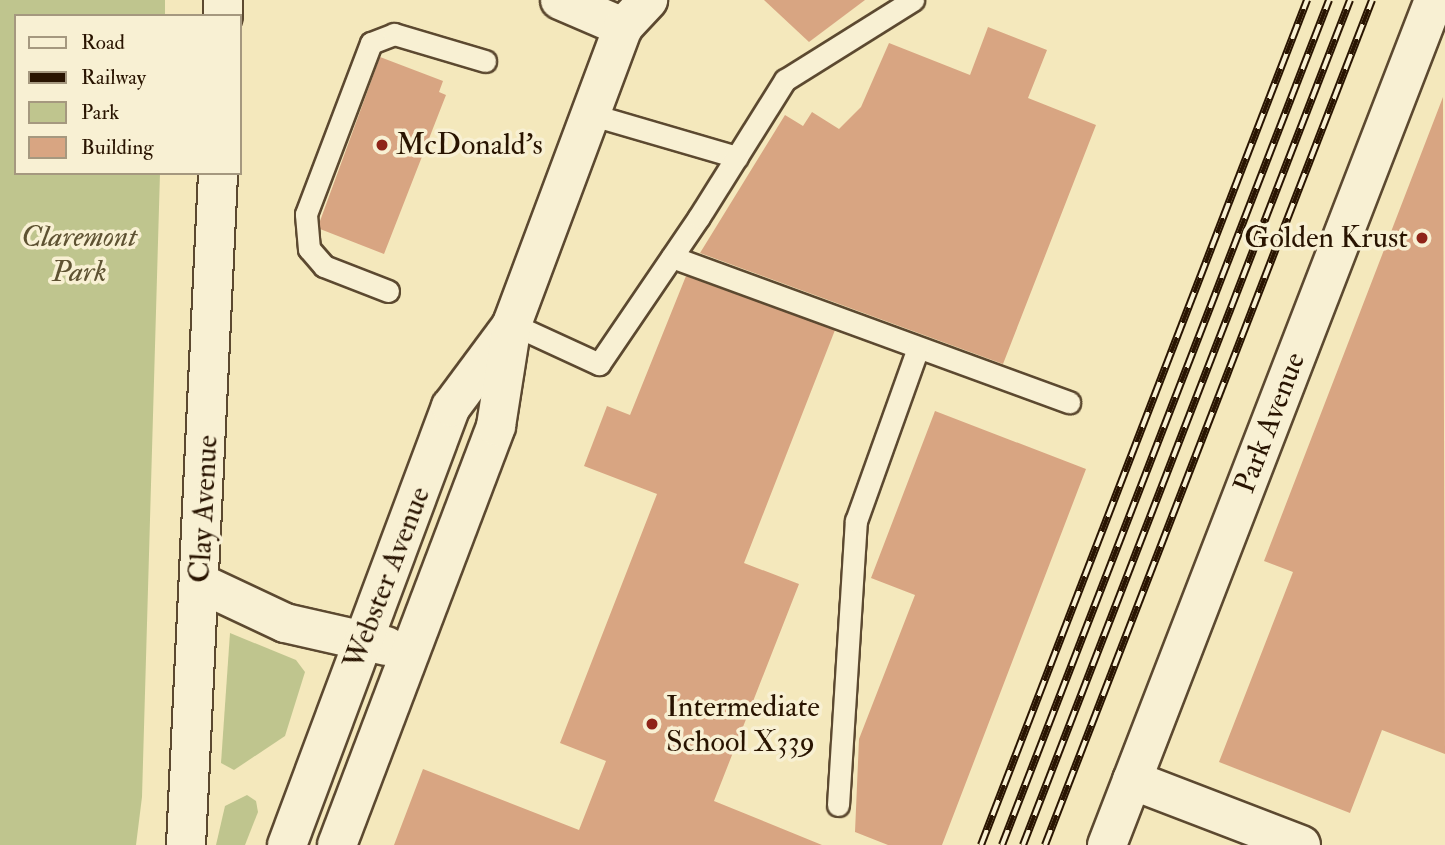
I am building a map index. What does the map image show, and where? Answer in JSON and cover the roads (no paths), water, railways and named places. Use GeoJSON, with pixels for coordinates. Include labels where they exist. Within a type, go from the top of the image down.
{"type":"FeatureCollection","features":[{"type":"Feature","properties":{"kind":"street"},"geometry":{"type":"LineString","coordinates":[[560,0],[628,9]]}},
{"type":"Feature","properties":{"kind":"street","name":"Park Avenue"},"geometry":{"type":"LineString","coordinates":[[1107,845],[1434,0]]}},
{"type":"Feature","properties":{"kind":"street","name":"Webster Avenue"},"geometry":{"type":"LineString","coordinates":[[337,845],[496,426],[512,324],[593,115],[628,9]]}},
{"type":"Feature","properties":{"kind":"street","name":"Clay Avenue"},"geometry":{"type":"LineString","coordinates":[[187,845],[218,175]]}},
{"type":"Feature","properties":{"kind":"street","name":"Webster Avenue"},"geometry":{"type":"LineString","coordinates":[[287,845],[451,407],[512,324]]}},
{"type":"Feature","properties":{"kind":"street"},"geometry":{"type":"LineString","coordinates":[[200,583],[285,623],[411,651]]}},
{"type":"Feature","properties":{"kind":"street"},"geometry":{"type":"LineString","coordinates":[[1132,780],[1301,845]]}},
{"type":"Feature","properties":{"kind":"lane"},"geometry":{"type":"LineString","coordinates":[[512,324],[599,364],[672,257],[785,79],[913,0]]}},
{"type":"Feature","properties":{"kind":"lane"},"geometry":{"type":"LineString","coordinates":[[388,291],[324,266],[309,249],[306,214],[370,43],[394,34],[485,61]]}},
{"type":"Feature","properties":{"kind":"lane"},"geometry":{"type":"LineString","coordinates":[[593,115],[737,157]]}},
{"type":"Feature","properties":{"kind":"lane"},"geometry":{"type":"LineString","coordinates":[[672,257],[1069,402]]}},
{"type":"Feature","properties":{"kind":"lane"},"geometry":{"type":"LineString","coordinates":[[838,805],[856,522],[918,348]]}},
{"type":"Feature","properties":{"kind":"railway"},"geometry":{"type":"LineString","coordinates":[[981,845],[1307,0]]}},
{"type":"Feature","properties":{"kind":"railway"},"geometry":{"type":"LineString","coordinates":[[1002,845],[1329,0]]}},
{"type":"Feature","properties":{"kind":"railway"},"geometry":{"type":"LineString","coordinates":[[1023,845],[1350,0]]}},
{"type":"Feature","properties":{"kind":"railway"},"geometry":{"type":"LineString","coordinates":[[1045,845],[1372,0]]}},
{"type":"Feature","properties":{"kind":"place","name":"McDonald's"},"geometry":{"type":"Point","coordinates":[382,145]}},
{"type":"Feature","properties":{"kind":"place","name":"Golden Krust"},"geometry":{"type":"Point","coordinates":[1422,238]}},
{"type":"Feature","properties":{"kind":"place","name":"Intermediate School X339"},"geometry":{"type":"Point","coordinates":[652,724]}},
{"type":"Feature","properties":{"kind":"park label","name":"Claremont Park"},"geometry":{"type":"Point","coordinates":[79,254]}}]}
